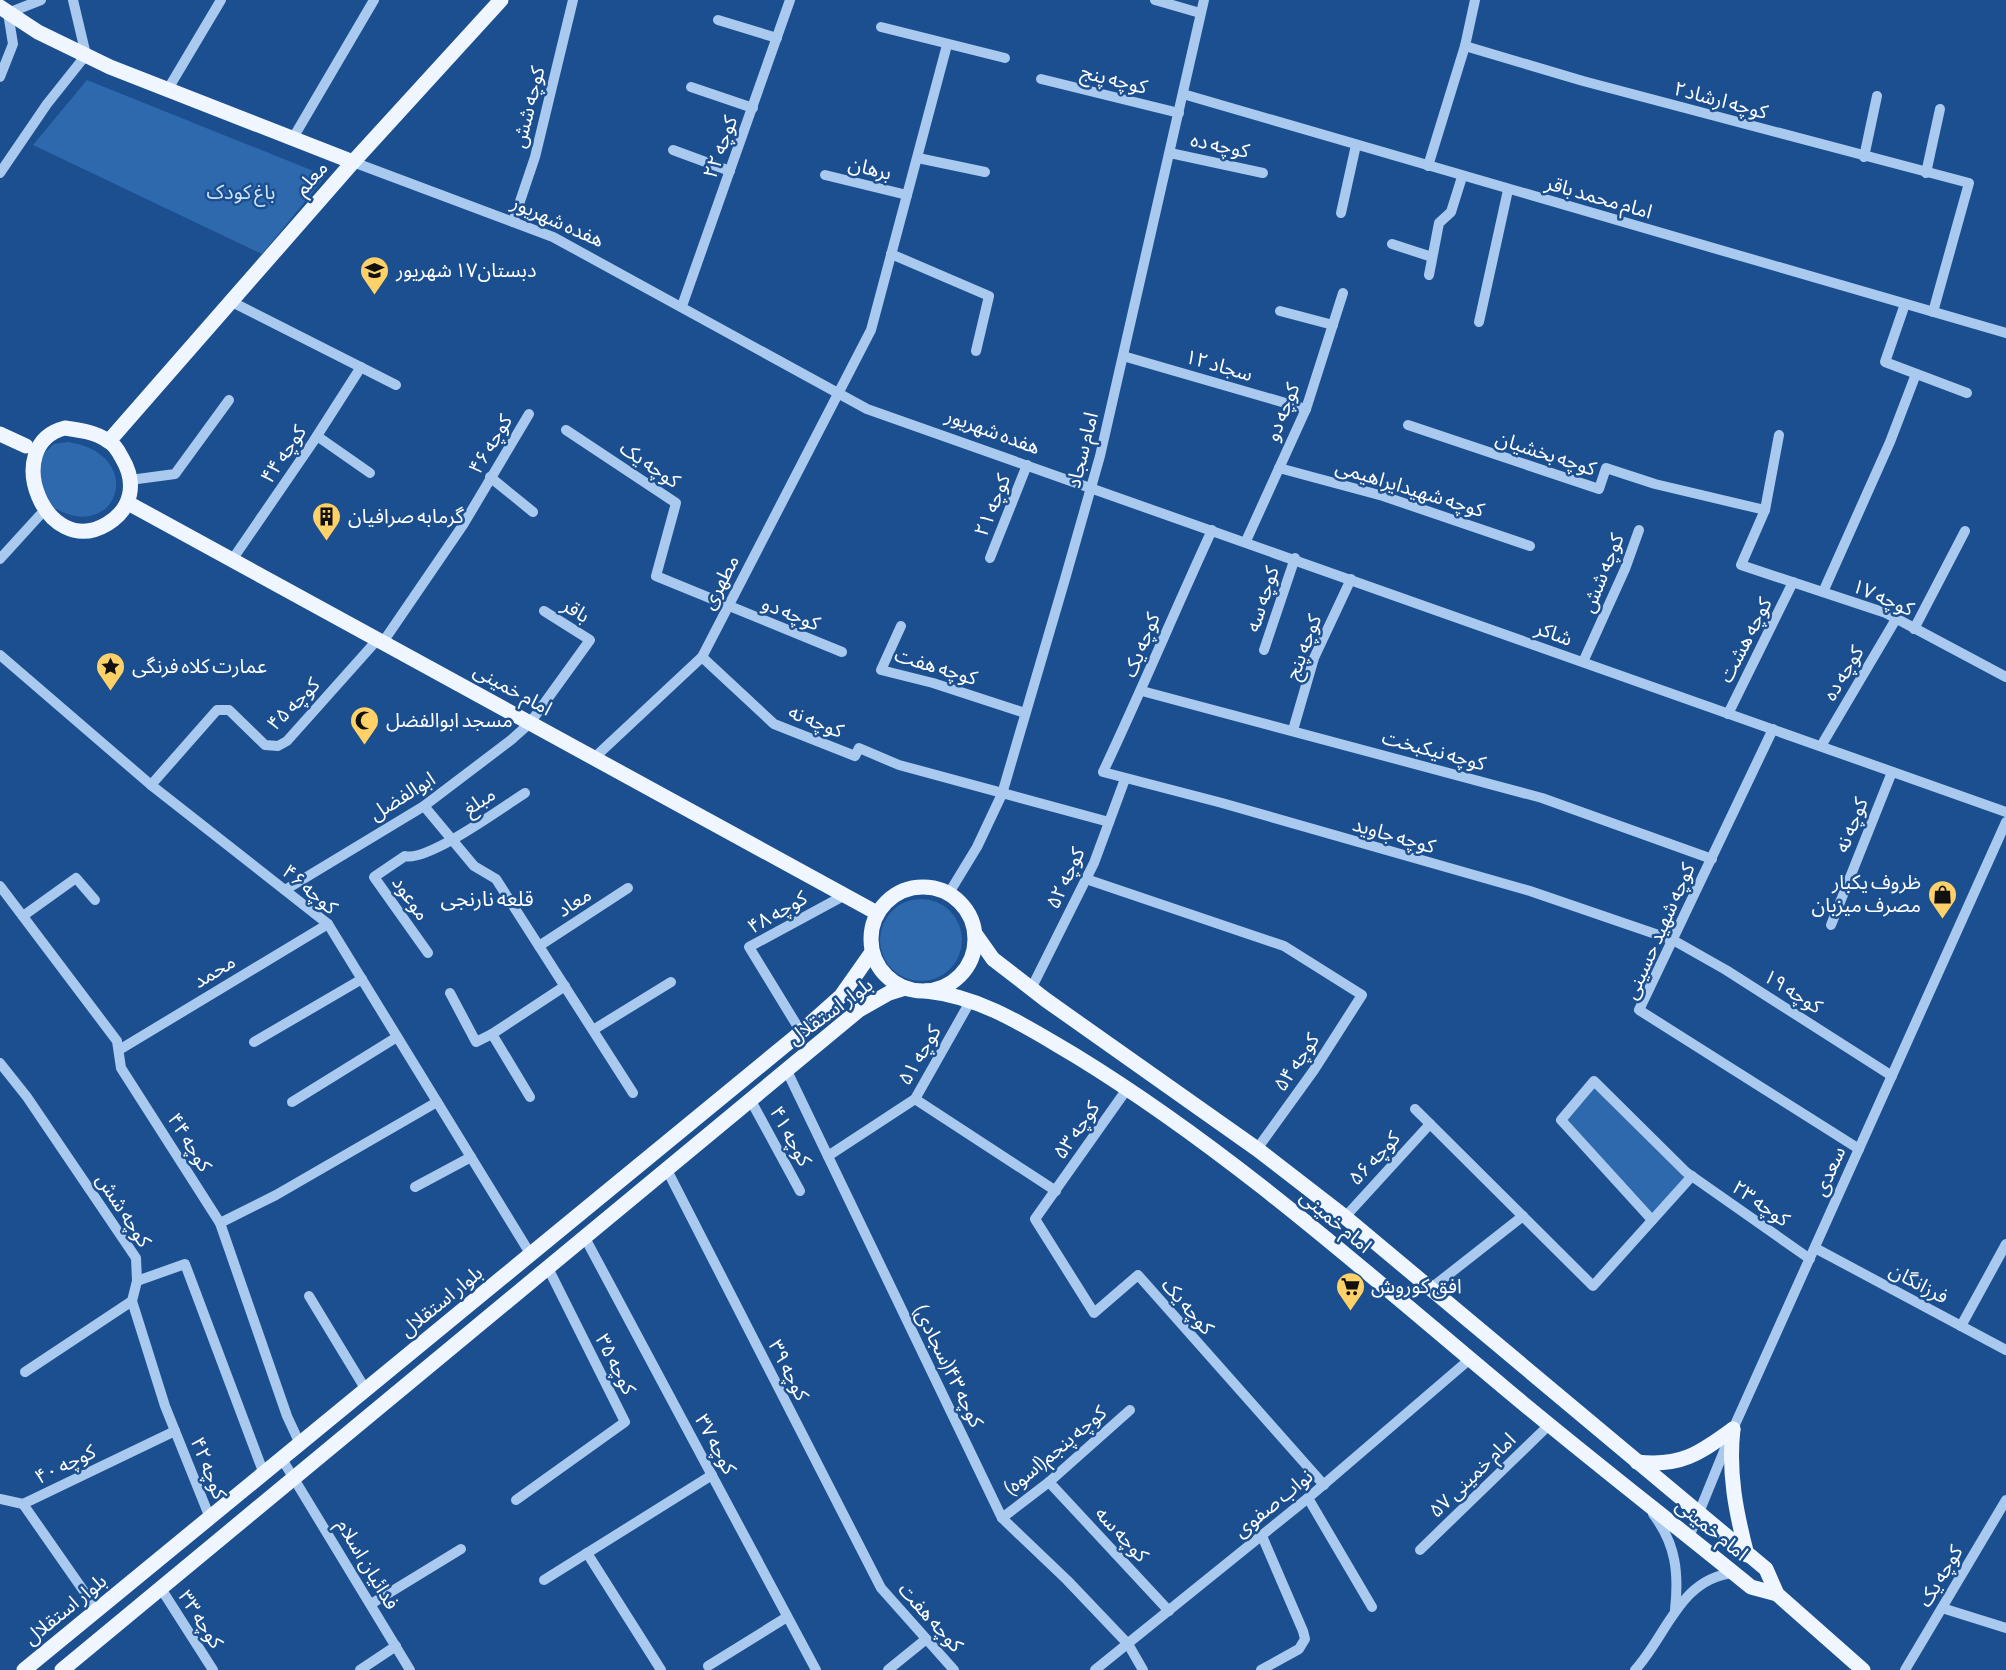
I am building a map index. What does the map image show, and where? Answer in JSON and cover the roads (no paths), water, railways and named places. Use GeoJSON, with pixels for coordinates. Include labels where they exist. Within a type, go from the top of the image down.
{"type":"FeatureCollection","features":[{"type":"Feature","properties":{"kind":"main road","name":"معلم"},"geometry":{"type":"LineString","coordinates":[[109,441],[353,162],[501,0]]}},
{"type":"Feature","properties":{"kind":"main road","name":"هفده شهریور"},"geometry":{"type":"LineString","coordinates":[[4,10],[38,32],[86,56],[353,162]]}},
{"type":"Feature","properties":{"kind":"main road"},"geometry":{"type":"LineString","coordinates":[[18,463],[19,454],[45,431],[65,428],[84,431],[109,441],[128,469],[130,480],[128,503],[118,517],[102,527],[83,530],[63,528],[40,515],[24,497]]}},
{"type":"Feature","properties":{"kind":"main road"},"geometry":{"type":"LineString","coordinates":[[0,434],[26,446]]}},
{"type":"Feature","properties":{"kind":"main road","name":"امام خمینی"},"geometry":{"type":"LineString","coordinates":[[128,503],[877,913]]}},
{"type":"Feature","properties":{"kind":"main road"},"geometry":{"type":"LineString","coordinates":[[918,886],[934,887],[949,893],[963,904],[972,919],[976,935],[974,952],[968,967],[957,980],[942,988],[926,992],[905,988],[890,980],[878,968],[872,952],[870,939],[877,913],[888,900],[901,891],[918,886]]}},
{"type":"Feature","properties":{"kind":"main road","name":"امام خمینی"},"geometry":{"type":"LineString","coordinates":[[976,935],[993,959],[1031,989],[1257,1149],[1345,1217],[1766,1569],[1777,1594],[1863,1670]]}},
{"type":"Feature","properties":{"kind":"main road","name":"بلوار استقلال"},"geometry":{"type":"LineString","coordinates":[[24,1670],[801,1032],[841,996],[872,952]]}},
{"type":"Feature","properties":{"kind":"main road","name":"بلوار استقلال"},"geometry":{"type":"LineString","coordinates":[[68,1668],[160,1587],[786,1069],[859,1010],[889,993],[905,988]]}},
{"type":"Feature","properties":{"kind":"main road","name":"امام خمینی"},"geometry":{"type":"LineString","coordinates":[[926,992],[971,1000],[1004,1013],[1127,1089],[1240,1169],[1549,1425],[1751,1587],[1777,1594]]}},
{"type":"Feature","properties":{"kind":"main road"},"geometry":{"type":"LineString","coordinates":[[1637,1462],[1662,1465],[1688,1459],[1733,1429]]}},
{"type":"Feature","properties":{"kind":"main road"},"geometry":{"type":"LineString","coordinates":[[1733,1429],[1730,1458],[1734,1503],[1747,1555]]}},
{"type":"Feature","properties":{"kind":"street"},"geometry":{"type":"LineString","coordinates":[[0,77],[13,44],[4,10],[41,0]]}},
{"type":"Feature","properties":{"kind":"street"},"geometry":{"type":"LineString","coordinates":[[0,173],[47,104],[86,56],[74,0]]}},
{"type":"Feature","properties":{"kind":"street"},"geometry":{"type":"LineString","coordinates":[[168,89],[221,0]]}},
{"type":"Feature","properties":{"kind":"street"},"geometry":{"type":"LineString","coordinates":[[293,138],[374,0]]}},
{"type":"Feature","properties":{"kind":"street","name":"کوچه شش"},"geometry":{"type":"LineString","coordinates":[[513,222],[535,157],[573,0]]}},
{"type":"Feature","properties":{"kind":"street","name":"کوچه ۲۲"},"geometry":{"type":"LineString","coordinates":[[682,306],[790,0]]}},
{"type":"Feature","properties":{"kind":"street"},"geometry":{"type":"LineString","coordinates":[[1155,0],[1200,13]]}},
{"type":"Feature","properties":{"kind":"street","name":"امام سجاد"},"geometry":{"type":"LineString","coordinates":[[949,893],[977,847],[1002,795],[1090,488],[1123,356],[1204,0]]}},
{"type":"Feature","properties":{"kind":"street"},"geometry":{"type":"LineString","coordinates":[[1428,166],[1465,46],[1475,0]]}},
{"type":"Feature","properties":{"kind":"street"},"geometry":{"type":"LineString","coordinates":[[718,20],[777,39]]}},
{"type":"Feature","properties":{"kind":"street"},"geometry":{"type":"LineString","coordinates":[[881,27],[1005,58]]}},
{"type":"Feature","properties":{"kind":"street","name":"مطهری"},"geometry":{"type":"LineString","coordinates":[[594,758],[702,657],[871,330],[947,45]]}},
{"type":"Feature","properties":{"kind":"street","name":"کوچه ارشاد۲"},"geometry":{"type":"LineString","coordinates":[[1465,46],[1583,81],[1969,183],[1933,312]]}},
{"type":"Feature","properties":{"kind":"street","name":"کوچه پنج"},"geometry":{"type":"LineString","coordinates":[[1041,79],[1179,113]]}},
{"type":"Feature","properties":{"kind":"street"},"geometry":{"type":"LineString","coordinates":[[691,87],[753,108]]}},
{"type":"Feature","properties":{"kind":"street","name":"امام محمد باقر"},"geometry":{"type":"LineString","coordinates":[[1183,94],[1462,177],[2006,333]]}},
{"type":"Feature","properties":{"kind":"street"},"geometry":{"type":"LineString","coordinates":[[1864,157],[1877,96]]}},
{"type":"Feature","properties":{"kind":"street"},"geometry":{"type":"LineString","coordinates":[[1926,172],[1940,109]]}},
{"type":"Feature","properties":{"kind":"street"},"geometry":{"type":"LineString","coordinates":[[1341,213],[1356,145]]}},
{"type":"Feature","properties":{"kind":"street"},"geometry":{"type":"LineString","coordinates":[[673,150],[730,171]]}},
{"type":"Feature","properties":{"kind":"street","name":"کوچه ده"},"geometry":{"type":"LineString","coordinates":[[1170,153],[1263,173]]}},
{"type":"Feature","properties":{"kind":"street"},"geometry":{"type":"LineString","coordinates":[[918,158],[986,172]]}},
{"type":"Feature","properties":{"kind":"street","name":"هفده شهریور"},"geometry":{"type":"LineString","coordinates":[[353,162],[553,237],[867,409],[1090,488]]}},
{"type":"Feature","properties":{"kind":"street","name":"برهان"},"geometry":{"type":"LineString","coordinates":[[825,175],[907,195]]}},
{"type":"Feature","properties":{"kind":"street"},"geometry":{"type":"LineString","coordinates":[[1429,275],[1439,223],[1451,212],[1462,177]]}},
{"type":"Feature","properties":{"kind":"street"},"geometry":{"type":"LineString","coordinates":[[1479,322],[1508,190]]}},
{"type":"Feature","properties":{"kind":"street"},"geometry":{"type":"LineString","coordinates":[[1392,244],[1432,256]]}},
{"type":"Feature","properties":{"kind":"street"},"geometry":{"type":"LineString","coordinates":[[891,254],[989,296],[976,351]]}},
{"type":"Feature","properties":{"kind":"street","name":"کوچه دو"},"geometry":{"type":"LineString","coordinates":[[1246,541],[1306,409],[1343,293]]}},
{"type":"Feature","properties":{"kind":"street"},"geometry":{"type":"LineString","coordinates":[[230,301],[396,385]]}},
{"type":"Feature","properties":{"kind":"street"},"geometry":{"type":"LineString","coordinates":[[1905,304],[1885,362],[1967,393]]}},
{"type":"Feature","properties":{"kind":"street"},"geometry":{"type":"LineString","coordinates":[[1280,311],[1333,325]]}},
{"type":"Feature","properties":{"kind":"street","name":"سجاد ۱۲"},"geometry":{"type":"LineString","coordinates":[[1123,356],[1306,409]]}},
{"type":"Feature","properties":{"kind":"street","name":"کوچه ۴۴"},"geometry":{"type":"LineString","coordinates":[[232,560],[361,367]]}},
{"type":"Feature","properties":{"kind":"street"},"geometry":{"type":"LineString","coordinates":[[1823,592],[1890,442],[1916,374]]}},
{"type":"Feature","properties":{"kind":"street"},"geometry":{"type":"LineString","coordinates":[[130,480],[175,474],[229,400]]}},
{"type":"Feature","properties":{"kind":"street","name":"کوچه ۴۶"},"geometry":{"type":"LineString","coordinates":[[380,641],[463,525],[529,414]]}},
{"type":"Feature","properties":{"kind":"street","name":"کوچه بخشیان"},"geometry":{"type":"LineString","coordinates":[[1407,425],[1599,489],[1606,468],[1655,484],[1765,510]]}},
{"type":"Feature","properties":{"kind":"street","name":"کوچه یک"},"geometry":{"type":"LineString","coordinates":[[566,430],[676,503],[656,576],[728,606]]}},
{"type":"Feature","properties":{"kind":"street"},"geometry":{"type":"LineString","coordinates":[[1765,510],[1779,435]]}},
{"type":"Feature","properties":{"kind":"street"},"geometry":{"type":"LineString","coordinates":[[317,436],[370,473]]}},
{"type":"Feature","properties":{"kind":"street","name":"کوچه ۲۱"},"geometry":{"type":"LineString","coordinates":[[990,558],[1027,465]]}},
{"type":"Feature","properties":{"kind":"street","name":"کوچه شهیدایراهیمی"},"geometry":{"type":"LineString","coordinates":[[1279,468],[1383,496],[1530,546]]}},
{"type":"Feature","properties":{"kind":"street"},"geometry":{"type":"LineString","coordinates":[[490,477],[533,512]]}},
{"type":"Feature","properties":{"kind":"street","name":"شاکر"},"geometry":{"type":"LineString","coordinates":[[1090,488],[1246,541],[2006,812]]}},
{"type":"Feature","properties":{"kind":"street","name":"کوچه ۱۷"},"geometry":{"type":"LineString","coordinates":[[1765,510],[1741,565],[1896,619],[2006,677]]}},
{"type":"Feature","properties":{"kind":"street"},"geometry":{"type":"LineString","coordinates":[[0,559],[40,515]]}},
{"type":"Feature","properties":{"kind":"street","name":"کوچه یک"},"geometry":{"type":"LineString","coordinates":[[1102,772],[1142,692],[1167,626],[1212,530]]}},
{"type":"Feature","properties":{"kind":"street","name":"کوچه شش"},"geometry":{"type":"LineString","coordinates":[[1583,662],[1625,569],[1639,530]]}},
{"type":"Feature","properties":{"kind":"street"},"geometry":{"type":"LineString","coordinates":[[1914,629],[1965,531]]}},
{"type":"Feature","properties":{"kind":"street","name":"کوچه سه"},"geometry":{"type":"LineString","coordinates":[[1264,650],[1294,558]]}},
{"type":"Feature","properties":{"kind":"street","name":"کوچه پنج"},"geometry":{"type":"LineString","coordinates":[[1293,730],[1314,658],[1351,579]]}},
{"type":"Feature","properties":{"kind":"street","name":"کوچه هشت"},"geometry":{"type":"LineString","coordinates":[[1728,714],[1793,582]]}},
{"type":"Feature","properties":{"kind":"street","name":"کوچه دو"},"geometry":{"type":"LineString","coordinates":[[728,606],[842,652]]}},
{"type":"Feature","properties":{"kind":"street","name":"باقر"},"geometry":{"type":"LineString","coordinates":[[530,723],[590,640],[544,611]]}},
{"type":"Feature","properties":{"kind":"street","name":"کوچه ده"},"geometry":{"type":"LineString","coordinates":[[1821,746],[1896,619]]}},
{"type":"Feature","properties":{"kind":"street","name":"کوچه هفت"},"geometry":{"type":"LineString","coordinates":[[901,626],[881,670],[933,682],[1025,713]]}},
{"type":"Feature","properties":{"kind":"street","name":"کوچه ۴۵"},"geometry":{"type":"LineString","coordinates":[[151,785],[217,710],[229,710],[265,745],[278,746],[287,741],[380,641]]}},
{"type":"Feature","properties":{"kind":"street","name":"کوچه ۴۶"},"geometry":{"type":"LineString","coordinates":[[0,656],[151,785],[328,924],[531,1255]]}},
{"type":"Feature","properties":{"kind":"street","name":"کوچه نه"},"geometry":{"type":"LineString","coordinates":[[702,657],[774,724],[855,756],[859,748],[899,765],[1002,795]]}},
{"type":"Feature","properties":{"kind":"street","name":"کوچه نیکبخت"},"geometry":{"type":"LineString","coordinates":[[1142,692],[1293,730],[1542,798],[1712,859]]}},
{"type":"Feature","properties":{"kind":"street","name":"ابوالفضل"},"geometry":{"type":"LineString","coordinates":[[285,890],[424,806],[472,772],[530,723]]}},
{"type":"Feature","properties":{"kind":"street","name":"کوچه شهید حسینی"},"geometry":{"type":"LineString","coordinates":[[1773,729],[1639,1010],[1859,1149]]}},
{"type":"Feature","properties":{"kind":"street","name":"کوچه جاوید"},"geometry":{"type":"LineString","coordinates":[[1102,772],[1222,802],[1530,891],[1673,940]]}},
{"type":"Feature","properties":{"kind":"street","name":"کوچه نه"},"geometry":{"type":"LineString","coordinates":[[1831,925],[1892,772]]}},
{"type":"Feature","properties":{"kind":"street","name":"کوچه ۵۲"},"geometry":{"type":"LineString","coordinates":[[1031,989],[1086,879],[1125,779]]}},
{"type":"Feature","properties":{"kind":"street","name":"مبلغ"},"geometry":{"type":"LineString","coordinates":[[452,840],[525,793]]}},
{"type":"Feature","properties":{"kind":"street"},"geometry":{"type":"LineString","coordinates":[[1002,795],[1109,822]]}},
{"type":"Feature","properties":{"kind":"street"},"geometry":{"type":"LineString","coordinates":[[424,806],[474,866],[496,879],[633,1093]]}},
{"type":"Feature","properties":{"kind":"street","name":"سعدی"},"geometry":{"type":"LineString","coordinates":[[1689,1537],[1733,1429],[2005,826]]}},
{"type":"Feature","properties":{"kind":"street","name":"موعود"},"geometry":{"type":"LineString","coordinates":[[428,953],[374,876],[405,856],[413,858],[452,840]]}},
{"type":"Feature","properties":{"kind":"street"},"geometry":{"type":"LineString","coordinates":[[23,916],[76,878],[95,900]]}},
{"type":"Feature","properties":{"kind":"street","name":"کوچه ۵۴"},"geometry":{"type":"LineString","coordinates":[[1086,879],[1284,946],[1362,995],[1314,1070],[1257,1149]]}},
{"type":"Feature","properties":{"kind":"street","name":"کوچه ۴۴"},"geometry":{"type":"LineString","coordinates":[[0,886],[117,1041],[121,1068],[220,1224],[287,1416],[300,1444]]}},
{"type":"Feature","properties":{"kind":"street","name":"معاد"},"geometry":{"type":"LineString","coordinates":[[539,946],[628,888]]}},
{"type":"Feature","properties":{"kind":"street","name":"کوچه ۴۸"},"geometry":{"type":"LineString","coordinates":[[801,1032],[749,947],[845,895]]}},
{"type":"Feature","properties":{"kind":"street","name":"محمد"},"geometry":{"type":"LineString","coordinates":[[118,1050],[328,924]]}},
{"type":"Feature","properties":{"kind":"street","name":"کوچه ۱۹"},"geometry":{"type":"LineString","coordinates":[[1673,940],[1726,970],[1892,1076]]}},
{"type":"Feature","properties":{"kind":"street"},"geometry":{"type":"LineString","coordinates":[[254,1042],[362,980]]}},
{"type":"Feature","properties":{"kind":"street"},"geometry":{"type":"LineString","coordinates":[[593,1030],[671,982]]}},
{"type":"Feature","properties":{"kind":"street"},"geometry":{"type":"LineString","coordinates":[[450,993],[476,1042],[565,986]]}},
{"type":"Feature","properties":{"kind":"street","name":"کوچه ۵۱"},"geometry":{"type":"LineString","coordinates":[[828,1156],[915,1099],[971,1000]]}},
{"type":"Feature","properties":{"kind":"street"},"geometry":{"type":"LineString","coordinates":[[492,1034],[530,1097]]}},
{"type":"Feature","properties":{"kind":"street"},"geometry":{"type":"LineString","coordinates":[[292,1102],[397,1036]]}},
{"type":"Feature","properties":{"kind":"street","name":"کوچه شش"},"geometry":{"type":"LineString","coordinates":[[0,1063],[27,1097],[136,1257],[137,1281],[132,1301]]}},
{"type":"Feature","properties":{"kind":"street","name":"کوچه ۴۳(سجادی)"},"geometry":{"type":"LineString","coordinates":[[786,1069],[1002,1518],[1067,1580],[1128,1644],[1143,1670]]}},
{"type":"Feature","properties":{"kind":"street","name":"کوچه ۲۳"},"geometry":{"type":"LineString","coordinates":[[1652,1220],[1561,1120],[1594,1081],[1692,1176],[1810,1259]]}},
{"type":"Feature","properties":{"kind":"street","name":"کوچه ۵۳"},"geometry":{"type":"LineString","coordinates":[[1056,1191],[1127,1089]]}},
{"type":"Feature","properties":{"kind":"street","name":"کوچه ۴۱"},"geometry":{"type":"LineString","coordinates":[[750,1099],[800,1191]]}},
{"type":"Feature","properties":{"kind":"street"},"geometry":{"type":"LineString","coordinates":[[915,1099],[1056,1191]]}},
{"type":"Feature","properties":{"kind":"street"},"geometry":{"type":"LineString","coordinates":[[220,1224],[276,1195],[437,1102]]}},
{"type":"Feature","properties":{"kind":"street"},"geometry":{"type":"LineString","coordinates":[[1415,1109],[1593,1286],[1692,1176]]}},
{"type":"Feature","properties":{"kind":"street","name":"کوچه ۵۶"},"geometry":{"type":"LineString","coordinates":[[1345,1217],[1430,1125]]}},
{"type":"Feature","properties":{"kind":"street"},"geometry":{"type":"LineString","coordinates":[[415,1187],[471,1157]]}},
{"type":"Feature","properties":{"kind":"street","name":"کوچه ۳۹"},"geometry":{"type":"LineString","coordinates":[[666,1168],[881,1588]]}},
{"type":"Feature","properties":{"kind":"street","name":"کوچه یک"},"geometry":{"type":"LineString","coordinates":[[1056,1191],[1035,1219],[1094,1313],[1138,1275],[1324,1485]]}},
{"type":"Feature","properties":{"kind":"street"},"geometry":{"type":"LineString","coordinates":[[1430,1289],[1523,1216]]}},
{"type":"Feature","properties":{"kind":"street","name":"کوچه ۳۷"},"geometry":{"type":"LineString","coordinates":[[584,1236],[816,1670]]}},
{"type":"Feature","properties":{"kind":"street"},"geometry":{"type":"LineString","coordinates":[[1961,1326],[2006,1244]]}},
{"type":"Feature","properties":{"kind":"street","name":"فرزانگان"},"geometry":{"type":"LineString","coordinates":[[1815,1248],[2006,1350]]}},
{"type":"Feature","properties":{"kind":"street"},"geometry":{"type":"LineString","coordinates":[[137,1281],[185,1264],[264,1474]]}},
{"type":"Feature","properties":{"kind":"street","name":"کوچه ۳۵"},"geometry":{"type":"LineString","coordinates":[[516,1500],[626,1422],[547,1266]]}},
{"type":"Feature","properties":{"kind":"street"},"geometry":{"type":"LineString","coordinates":[[309,1296],[366,1390]]}},
{"type":"Feature","properties":{"kind":"street"},"geometry":{"type":"LineString","coordinates":[[25,1372],[132,1301],[175,1431]]}},
{"type":"Feature","properties":{"kind":"street","name":"نواب صفوی"},"geometry":{"type":"LineString","coordinates":[[1095,1670],[1324,1485],[1470,1359]]}},
{"type":"Feature","properties":{"kind":"street","name":"کوچه پنجم(اسوه)"},"geometry":{"type":"LineString","coordinates":[[1002,1518],[1049,1482],[1130,1410]]}},
{"type":"Feature","properties":{"kind":"street","name":"امام خمینی ۵۷"},"geometry":{"type":"LineString","coordinates":[[1420,1550],[1549,1425]]}},
{"type":"Feature","properties":{"kind":"street","name":"کوچه ۴۰"},"geometry":{"type":"LineString","coordinates":[[97,1610],[23,1504],[175,1431]]}},
{"type":"Feature","properties":{"kind":"street","name":"کوچه ۴۲"},"geometry":{"type":"LineString","coordinates":[[175,1431],[210,1518]]}},
{"type":"Feature","properties":{"kind":"street","name":"فدائیان اسلام"},"geometry":{"type":"LineString","coordinates":[[282,1459],[410,1670]]}},
{"type":"Feature","properties":{"kind":"street"},"geometry":{"type":"LineString","coordinates":[[544,1580],[711,1475]]}},
{"type":"Feature","properties":{"kind":"street","name":"کوچه سه"},"geometry":{"type":"LineString","coordinates":[[1049,1482],[1169,1611]]}},
{"type":"Feature","properties":{"kind":"street"},"geometry":{"type":"LineString","coordinates":[[0,1498],[23,1504]]}},
{"type":"Feature","properties":{"kind":"street"},"geometry":{"type":"LineString","coordinates":[[1308,1498],[1372,1607]]}},
{"type":"Feature","properties":{"kind":"street","name":"کوچه یک"},"geometry":{"type":"LineString","coordinates":[[1905,1670],[2006,1500]]}},
{"type":"Feature","properties":{"kind":"street"},"geometry":{"type":"LineString","coordinates":[[1644,1501],[1662,1526],[1673,1550],[1678,1578],[1675,1610]]}},
{"type":"Feature","properties":{"kind":"street"},"geometry":{"type":"LineString","coordinates":[[1261,1670],[1299,1649],[1305,1639],[1262,1536]]}},
{"type":"Feature","properties":{"kind":"street"},"geometry":{"type":"LineString","coordinates":[[371,1604],[461,1549]]}},
{"type":"Feature","properties":{"kind":"street"},"geometry":{"type":"LineString","coordinates":[[587,1553],[661,1670]]}},
{"type":"Feature","properties":{"kind":"street"},"geometry":{"type":"LineString","coordinates":[[1635,1670],[1659,1639],[1675,1610],[1695,1587],[1709,1578],[1734,1573]]}},
{"type":"Feature","properties":{"kind":"street","name":"کوچه ۳۳"},"geometry":{"type":"LineString","coordinates":[[160,1587],[213,1670]]}},
{"type":"Feature","properties":{"kind":"street","name":"کوچه هفت"},"geometry":{"type":"LineString","coordinates":[[881,1588],[954,1670]]}},
{"type":"Feature","properties":{"kind":"street"},"geometry":{"type":"LineString","coordinates":[[1942,1608],[2006,1628]]}},
{"type":"Feature","properties":{"kind":"street"},"geometry":{"type":"LineString","coordinates":[[708,1666],[787,1617]]}},
{"type":"Feature","properties":{"kind":"street"},"geometry":{"type":"LineString","coordinates":[[888,1670],[925,1640]]}},
{"type":"Feature","properties":{"kind":"street"},"geometry":{"type":"LineString","coordinates":[[360,1670],[396,1646]]}},
{"type":"Feature","properties":{"kind":"place","name":"دبستان۱۷ شهریور"},"geometry":{"type":"Point","coordinates":[375,296]}},
{"type":"Feature","properties":{"kind":"place","name":"گرمابه صرافیان"},"geometry":{"type":"Point","coordinates":[327,542]}},
{"type":"Feature","properties":{"kind":"place","name":"عمارت کلاه فرنگی"},"geometry":{"type":"Point","coordinates":[111,692]}},
{"type":"Feature","properties":{"kind":"place","name":"مسجد ابوالفضل"},"geometry":{"type":"Point","coordinates":[365,746]}},
{"type":"Feature","properties":{"kind":"place","name":"ظروف یکبار مصرف میزبان"},"geometry":{"type":"Point","coordinates":[1942,920]}},
{"type":"Feature","properties":{"kind":"place","name":"افق کوروش"},"geometry":{"type":"Point","coordinates":[1350,1312]}},
{"type":"Feature","properties":{"kind":"district","name":"قلعه نارنجی"},"geometry":{"type":"Point","coordinates":[487,899]}},
{"type":"Feature","properties":{"kind":"park label","name":"باغ کودک"},"geometry":{"type":"Point","coordinates":[241,192]}}]}
